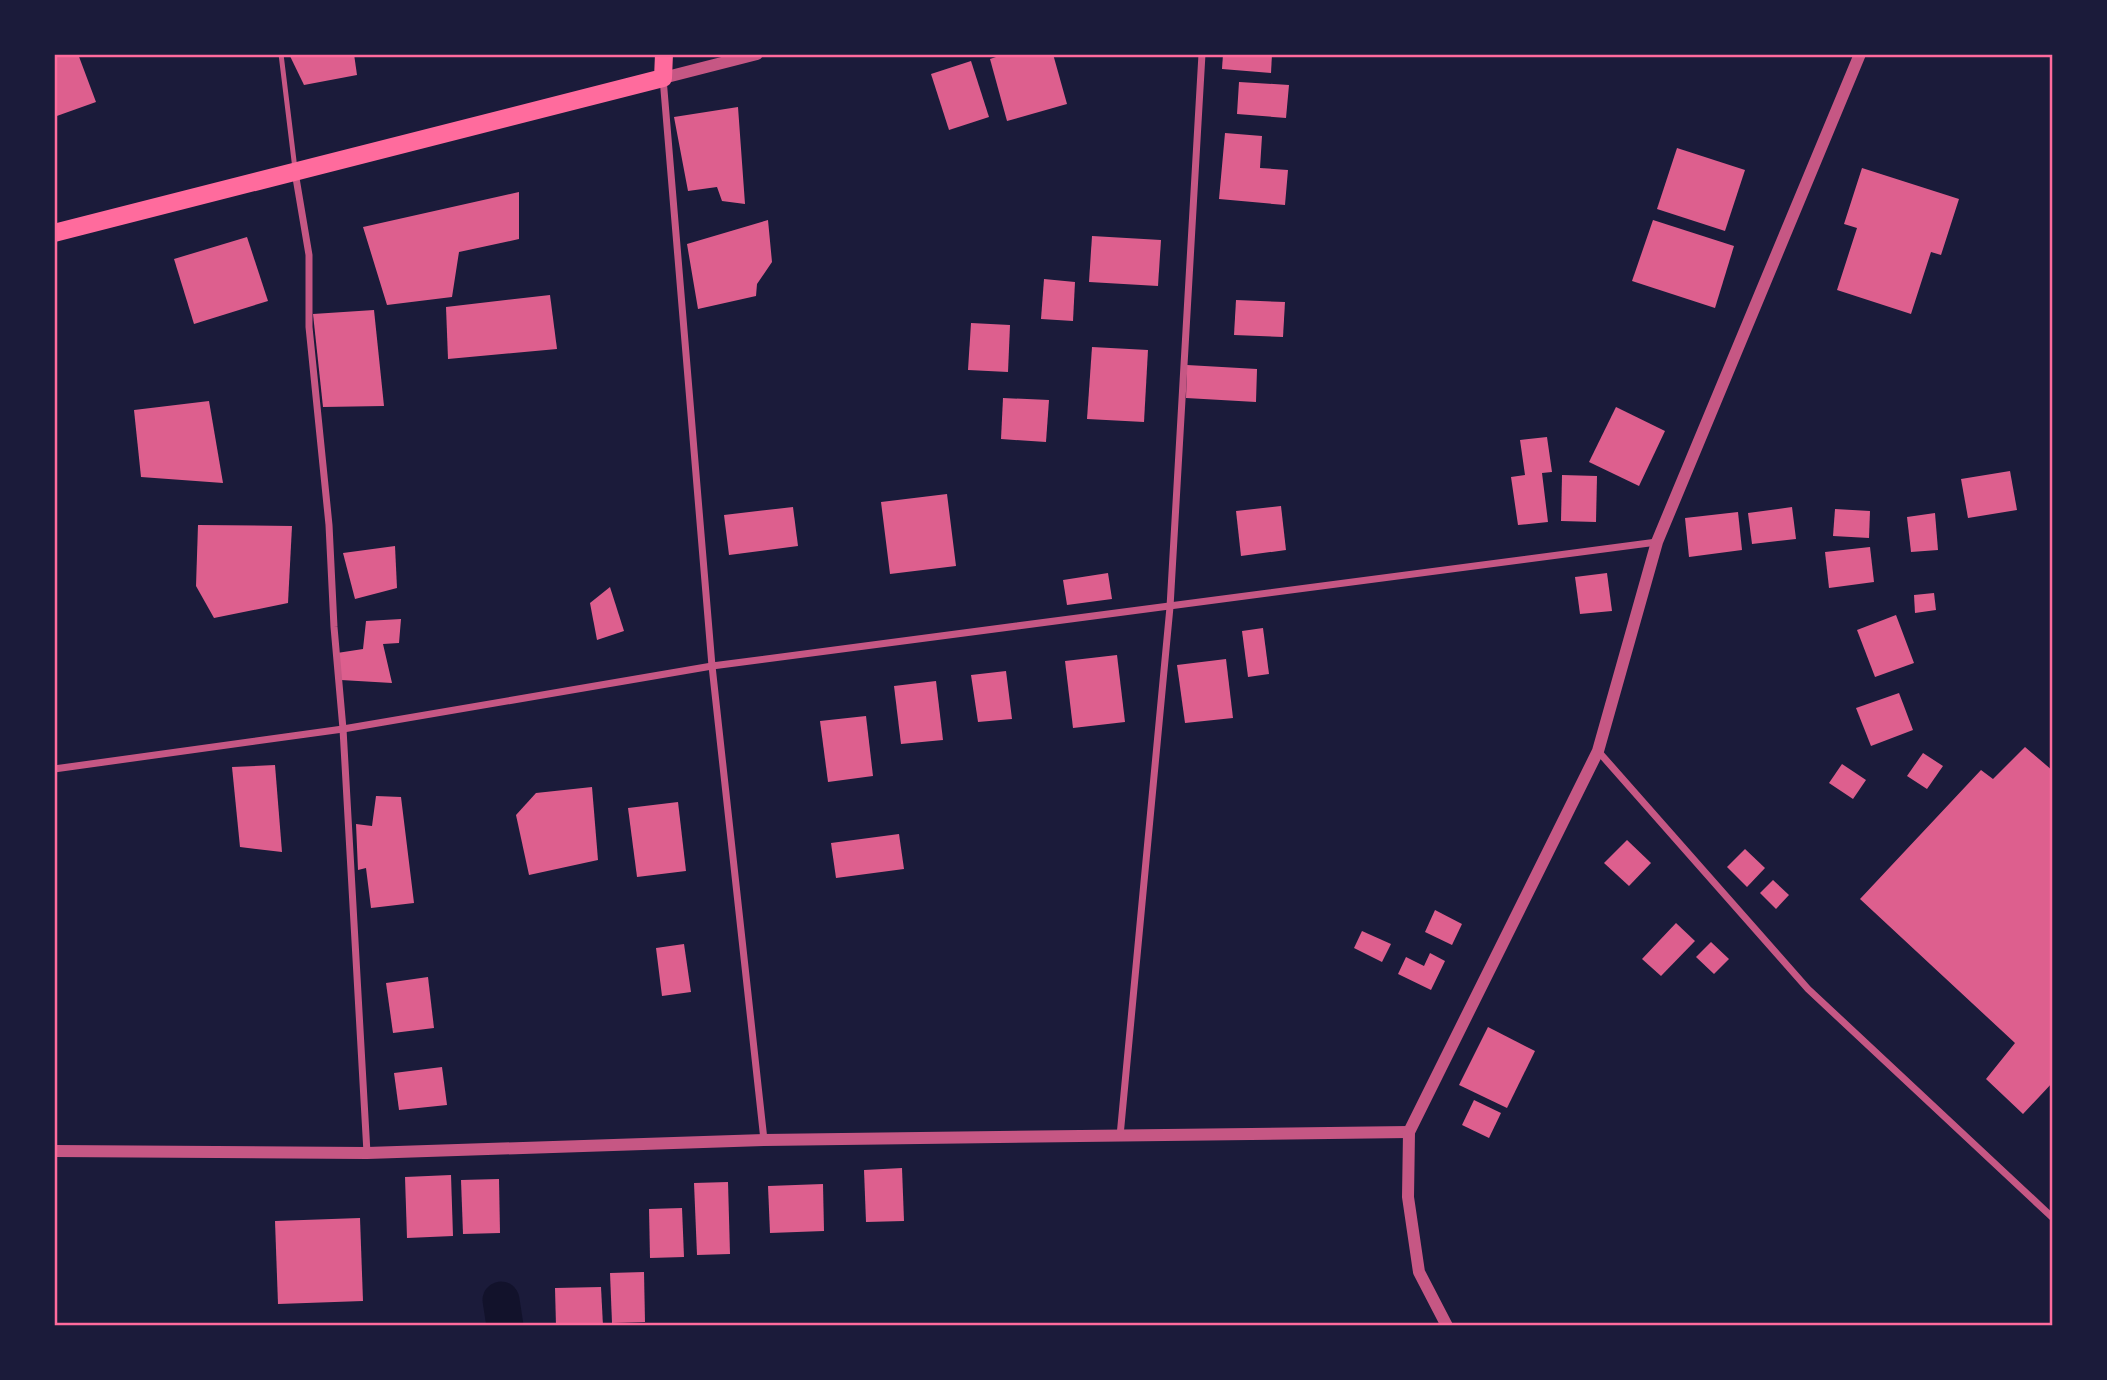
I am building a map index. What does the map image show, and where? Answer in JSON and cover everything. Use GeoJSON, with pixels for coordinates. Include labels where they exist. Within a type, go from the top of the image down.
{"type":"FeatureCollection","features":[{"type":"Feature","properties":{"kind":"main road"},"geometry":{"type":"LineString","coordinates":[[54,233],[663,78],[664,54]]}},
{"type":"Feature","properties":{"kind":"street"},"geometry":{"type":"LineString","coordinates":[[757,54],[663,78],[712,666],[764,1140]]}},
{"type":"Feature","properties":{"kind":"street"},"geometry":{"type":"LineString","coordinates":[[1121,1136],[1170,607],[1202,54]]}},
{"type":"Feature","properties":{"kind":"street"},"geometry":{"type":"LineString","coordinates":[[1447,1326],[1419,1272],[1408,1197],[1409,1132],[1598,751],[1657,542],[1860,54]]}},
{"type":"Feature","properties":{"kind":"street"},"geometry":{"type":"LineString","coordinates":[[295,171],[309,255],[309,327],[328,525],[343,729],[368,1153]]}},
{"type":"Feature","properties":{"kind":"street"},"geometry":{"type":"LineString","coordinates":[[54,769],[343,729],[712,666],[1657,542]]}},
{"type":"Feature","properties":{"kind":"street"},"geometry":{"type":"LineString","coordinates":[[1598,751],[1808,989],[2053,1219]]}},
{"type":"Feature","properties":{"kind":"street"},"geometry":{"type":"LineString","coordinates":[[54,1151],[368,1153],[764,1140],[1409,1132]]}},
{"type":"Feature","properties":{"kind":"lane"},"geometry":{"type":"LineString","coordinates":[[281,54],[295,171]]}},
{"type":"Feature","properties":{"kind":"building"},"geometry":{"type":"Polygon","coordinates":[[[54,54],[78,54],[96,102],[54,117],[54,54]]]}},
{"type":"Feature","properties":{"kind":"building"},"geometry":{"type":"Polygon","coordinates":[[[289,54],[354,54],[357,75],[304,85],[289,54]]]}},
{"type":"Feature","properties":{"kind":"building"},"geometry":{"type":"Polygon","coordinates":[[[1005,54],[1053,54],[1067,104],[1007,121],[990,59],[1005,54]]]}},
{"type":"Feature","properties":{"kind":"building"},"geometry":{"type":"Polygon","coordinates":[[[1223,54],[1272,54],[1271,73],[1222,69],[1223,54]]]}},
{"type":"Feature","properties":{"kind":"building"},"geometry":{"type":"Polygon","coordinates":[[[971,61],[989,117],[949,130],[931,74],[971,61]]]}},
{"type":"Feature","properties":{"kind":"building"},"geometry":{"type":"Polygon","coordinates":[[[1239,82],[1289,85],[1286,118],[1237,114],[1239,82]]]}},
{"type":"Feature","properties":{"kind":"building"},"geometry":{"type":"Polygon","coordinates":[[[738,107],[745,204],[722,201],[717,187],[688,191],[674,117],[738,107]]]}},
{"type":"Feature","properties":{"kind":"building"},"geometry":{"type":"Polygon","coordinates":[[[1225,133],[1262,136],[1260,168],[1288,170],[1285,205],[1219,199],[1225,133]]]}},
{"type":"Feature","properties":{"kind":"building"},"geometry":{"type":"Polygon","coordinates":[[[1677,148],[1745,170],[1725,231],[1657,209],[1677,148]]]}},
{"type":"Feature","properties":{"kind":"building"},"geometry":{"type":"Polygon","coordinates":[[[1862,168],[1959,199],[1941,255],[1931,252],[1911,314],[1837,290],[1857,228],[1844,224],[1862,168]]]}},
{"type":"Feature","properties":{"kind":"building"},"geometry":{"type":"Polygon","coordinates":[[[519,192],[519,239],[459,252],[452,297],[387,305],[363,227],[519,192]]]}},
{"type":"Feature","properties":{"kind":"building"},"geometry":{"type":"Polygon","coordinates":[[[768,220],[772,262],[757,284],[756,296],[698,309],[687,244],[768,220]]]}},
{"type":"Feature","properties":{"kind":"building"},"geometry":{"type":"Polygon","coordinates":[[[1653,220],[1734,246],[1715,308],[1632,281],[1653,220]]]}},
{"type":"Feature","properties":{"kind":"building"},"geometry":{"type":"Polygon","coordinates":[[[1092,236],[1161,240],[1158,286],[1089,282],[1092,236]]]}},
{"type":"Feature","properties":{"kind":"building"},"geometry":{"type":"Polygon","coordinates":[[[247,237],[268,301],[194,324],[174,259],[247,237]]]}},
{"type":"Feature","properties":{"kind":"building"},"geometry":{"type":"Polygon","coordinates":[[[1044,279],[1075,282],[1073,321],[1041,319],[1044,279]]]}},
{"type":"Feature","properties":{"kind":"building"},"geometry":{"type":"Polygon","coordinates":[[[550,295],[557,349],[448,359],[446,307],[550,295]]]}},
{"type":"Feature","properties":{"kind":"building"},"geometry":{"type":"Polygon","coordinates":[[[1236,300],[1285,302],[1283,337],[1234,335],[1236,300]]]}},
{"type":"Feature","properties":{"kind":"building"},"geometry":{"type":"Polygon","coordinates":[[[374,310],[384,406],[323,407],[313,314],[374,310]]]}},
{"type":"Feature","properties":{"kind":"building"},"geometry":{"type":"Polygon","coordinates":[[[971,323],[1010,325],[1008,372],[968,370],[971,323]]]}},
{"type":"Feature","properties":{"kind":"building"},"geometry":{"type":"Polygon","coordinates":[[[1092,347],[1148,350],[1144,422],[1087,419],[1092,347]]]}},
{"type":"Feature","properties":{"kind":"building"},"geometry":{"type":"Polygon","coordinates":[[[1187,365],[1257,369],[1256,402],[1186,398],[1187,365]]]}},
{"type":"Feature","properties":{"kind":"building"},"geometry":{"type":"Polygon","coordinates":[[[1003,398],[1049,400],[1046,442],[1001,439],[1003,398]]]}},
{"type":"Feature","properties":{"kind":"building"},"geometry":{"type":"Polygon","coordinates":[[[209,401],[223,483],[141,477],[134,410],[209,401]]]}},
{"type":"Feature","properties":{"kind":"building"},"geometry":{"type":"Polygon","coordinates":[[[1616,407],[1665,431],[1639,486],[1589,462],[1616,407]]]}},
{"type":"Feature","properties":{"kind":"building"},"geometry":{"type":"Polygon","coordinates":[[[1547,437],[1552,472],[1542,473],[1548,522],[1518,525],[1511,477],[1525,475],[1520,440],[1547,437]]]}},
{"type":"Feature","properties":{"kind":"building"},"geometry":{"type":"Polygon","coordinates":[[[2010,471],[2017,510],[1968,518],[1961,479],[2010,471]]]}},
{"type":"Feature","properties":{"kind":"building"},"geometry":{"type":"Polygon","coordinates":[[[1562,475],[1597,476],[1596,522],[1561,521],[1562,475]]]}},
{"type":"Feature","properties":{"kind":"building"},"geometry":{"type":"Polygon","coordinates":[[[947,494],[956,566],[890,574],[881,502],[947,494]]]}},
{"type":"Feature","properties":{"kind":"building"},"geometry":{"type":"Polygon","coordinates":[[[1281,506],[1286,550],[1241,556],[1236,511],[1281,506]]]}},
{"type":"Feature","properties":{"kind":"building"},"geometry":{"type":"Polygon","coordinates":[[[793,507],[798,546],[729,555],[724,515],[793,507]]]}},
{"type":"Feature","properties":{"kind":"building"},"geometry":{"type":"Polygon","coordinates":[[[1792,507],[1796,539],[1752,544],[1748,513],[1792,507]]]}},
{"type":"Feature","properties":{"kind":"building"},"geometry":{"type":"Polygon","coordinates":[[[1835,509],[1870,511],[1869,538],[1833,536],[1835,509]]]}},
{"type":"Feature","properties":{"kind":"building"},"geometry":{"type":"Polygon","coordinates":[[[1738,512],[1742,550],[1689,557],[1685,518],[1738,512]]]}},
{"type":"Feature","properties":{"kind":"building"},"geometry":{"type":"Polygon","coordinates":[[[1935,513],[1938,550],[1911,552],[1907,517],[1935,513]]]}},
{"type":"Feature","properties":{"kind":"building"},"geometry":{"type":"Polygon","coordinates":[[[198,525],[292,526],[288,603],[214,618],[196,586],[198,525]]]}},
{"type":"Feature","properties":{"kind":"building"},"geometry":{"type":"Polygon","coordinates":[[[395,546],[397,588],[355,599],[343,553],[395,546]]]}},
{"type":"Feature","properties":{"kind":"building"},"geometry":{"type":"Polygon","coordinates":[[[1870,547],[1874,582],[1829,588],[1825,552],[1870,547]]]}},
{"type":"Feature","properties":{"kind":"building"},"geometry":{"type":"Polygon","coordinates":[[[1108,573],[1112,599],[1067,605],[1063,580],[1108,573]]]}},
{"type":"Feature","properties":{"kind":"building"},"geometry":{"type":"Polygon","coordinates":[[[1607,573],[1612,611],[1580,614],[1575,577],[1607,573]]]}},
{"type":"Feature","properties":{"kind":"building"},"geometry":{"type":"Polygon","coordinates":[[[610,587],[624,631],[597,640],[590,603],[610,587]]]}},
{"type":"Feature","properties":{"kind":"building"},"geometry":{"type":"Polygon","coordinates":[[[1934,593],[1936,610],[1915,613],[1914,595],[1934,593]]]}},
{"type":"Feature","properties":{"kind":"building"},"geometry":{"type":"Polygon","coordinates":[[[1896,615],[1914,663],[1875,677],[1857,630],[1896,615]]]}},
{"type":"Feature","properties":{"kind":"building"},"geometry":{"type":"Polygon","coordinates":[[[401,619],[399,643],[383,644],[392,683],[341,680],[337,653],[363,649],[366,621],[401,619]]]}},
{"type":"Feature","properties":{"kind":"building"},"geometry":{"type":"Polygon","coordinates":[[[1263,628],[1269,674],[1248,677],[1242,631],[1263,628]]]}},
{"type":"Feature","properties":{"kind":"building"},"geometry":{"type":"Polygon","coordinates":[[[1117,655],[1125,722],[1073,728],[1065,661],[1117,655]]]}},
{"type":"Feature","properties":{"kind":"building"},"geometry":{"type":"Polygon","coordinates":[[[1226,659],[1233,718],[1185,723],[1177,665],[1226,659]]]}},
{"type":"Feature","properties":{"kind":"building"},"geometry":{"type":"Polygon","coordinates":[[[1006,671],[1012,719],[978,722],[971,675],[1006,671]]]}},
{"type":"Feature","properties":{"kind":"building"},"geometry":{"type":"Polygon","coordinates":[[[936,681],[943,740],[901,744],[894,686],[936,681]]]}},
{"type":"Feature","properties":{"kind":"building"},"geometry":{"type":"Polygon","coordinates":[[[1899,693],[1913,730],[1871,746],[1856,708],[1899,693]]]}},
{"type":"Feature","properties":{"kind":"building"},"geometry":{"type":"Polygon","coordinates":[[[866,716],[873,776],[828,782],[820,721],[866,716]]]}},
{"type":"Feature","properties":{"kind":"building"},"geometry":{"type":"Polygon","coordinates":[[[2025,747],[2053,771],[2053,1082],[2023,1114],[1986,1079],[2015,1043],[1860,899],[1981,770],[1993,779],[2025,747]]]}},
{"type":"Feature","properties":{"kind":"building"},"geometry":{"type":"Polygon","coordinates":[[[1923,753],[1943,766],[1927,789],[1907,776],[1923,753]]]}},
{"type":"Feature","properties":{"kind":"building"},"geometry":{"type":"Polygon","coordinates":[[[1842,764],[1866,780],[1853,799],[1829,783],[1842,764]]]}},
{"type":"Feature","properties":{"kind":"building"},"geometry":{"type":"Polygon","coordinates":[[[275,765],[282,852],[240,847],[232,767],[275,765]]]}},
{"type":"Feature","properties":{"kind":"building"},"geometry":{"type":"Polygon","coordinates":[[[592,787],[598,860],[529,875],[516,815],[536,793],[592,787]]]}},
{"type":"Feature","properties":{"kind":"building"},"geometry":{"type":"Polygon","coordinates":[[[376,796],[401,797],[414,903],[371,908],[366,868],[358,870],[356,824],[372,826],[376,796]]]}},
{"type":"Feature","properties":{"kind":"building"},"geometry":{"type":"Polygon","coordinates":[[[678,802],[686,871],[637,877],[628,808],[678,802]]]}},
{"type":"Feature","properties":{"kind":"building"},"geometry":{"type":"Polygon","coordinates":[[[899,834],[904,869],[836,878],[831,843],[899,834]]]}},
{"type":"Feature","properties":{"kind":"building"},"geometry":{"type":"Polygon","coordinates":[[[1627,840],[1651,863],[1629,886],[1604,863],[1627,840]]]}},
{"type":"Feature","properties":{"kind":"building"},"geometry":{"type":"Polygon","coordinates":[[[1745,849],[1765,868],[1747,887],[1727,867],[1745,849]]]}},
{"type":"Feature","properties":{"kind":"building"},"geometry":{"type":"Polygon","coordinates":[[[1773,880],[1789,895],[1776,909],[1760,893],[1773,880]]]}},
{"type":"Feature","properties":{"kind":"building"},"geometry":{"type":"Polygon","coordinates":[[[1435,910],[1462,924],[1452,945],[1425,932],[1435,910]]]}},
{"type":"Feature","properties":{"kind":"building"},"geometry":{"type":"Polygon","coordinates":[[[1676,923],[1695,941],[1661,976],[1642,959],[1676,923]]]}},
{"type":"Feature","properties":{"kind":"building"},"geometry":{"type":"Polygon","coordinates":[[[1362,931],[1391,944],[1382,962],[1354,948],[1362,931]]]}},
{"type":"Feature","properties":{"kind":"building"},"geometry":{"type":"Polygon","coordinates":[[[1711,942],[1729,959],[1714,974],[1696,957],[1711,942]]]}},
{"type":"Feature","properties":{"kind":"building"},"geometry":{"type":"Polygon","coordinates":[[[684,944],[691,992],[662,996],[656,948],[684,944]]]}},
{"type":"Feature","properties":{"kind":"building"},"geometry":{"type":"Polygon","coordinates":[[[1430,953],[1445,961],[1431,990],[1398,974],[1406,957],[1424,966],[1430,953]]]}},
{"type":"Feature","properties":{"kind":"building"},"geometry":{"type":"Polygon","coordinates":[[[428,977],[434,1028],[393,1033],[386,983],[428,977]]]}},
{"type":"Feature","properties":{"kind":"building"},"geometry":{"type":"Polygon","coordinates":[[[1488,1027],[1535,1051],[1507,1108],[1459,1085],[1488,1027]]]}},
{"type":"Feature","properties":{"kind":"building"},"geometry":{"type":"Polygon","coordinates":[[[442,1067],[447,1105],[399,1110],[394,1073],[442,1067]]]}},
{"type":"Feature","properties":{"kind":"building"},"geometry":{"type":"Polygon","coordinates":[[[1474,1100],[1501,1113],[1489,1138],[1462,1125],[1474,1100]]]}},
{"type":"Feature","properties":{"kind":"building"},"geometry":{"type":"Polygon","coordinates":[[[902,1168],[904,1221],[866,1222],[864,1170],[902,1168]]]}},
{"type":"Feature","properties":{"kind":"building"},"geometry":{"type":"Polygon","coordinates":[[[451,1175],[453,1236],[407,1238],[405,1177],[451,1175]]]}},
{"type":"Feature","properties":{"kind":"building"},"geometry":{"type":"Polygon","coordinates":[[[499,1179],[500,1233],[463,1234],[461,1180],[499,1179]]]}},
{"type":"Feature","properties":{"kind":"building"},"geometry":{"type":"Polygon","coordinates":[[[728,1182],[730,1254],[697,1255],[694,1183],[728,1182]]]}},
{"type":"Feature","properties":{"kind":"building"},"geometry":{"type":"Polygon","coordinates":[[[823,1184],[824,1231],[770,1233],[768,1186],[823,1184]]]}},
{"type":"Feature","properties":{"kind":"building"},"geometry":{"type":"Polygon","coordinates":[[[682,1208],[684,1257],[650,1258],[649,1209],[682,1208]]]}},
{"type":"Feature","properties":{"kind":"building"},"geometry":{"type":"Polygon","coordinates":[[[360,1218],[363,1301],[278,1304],[275,1221],[360,1218]]]}},
{"type":"Feature","properties":{"kind":"building"},"geometry":{"type":"Polygon","coordinates":[[[644,1272],[645,1322],[612,1323],[610,1273],[644,1272]]]}},
{"type":"Feature","properties":{"kind":"building"},"geometry":{"type":"Polygon","coordinates":[[[601,1287],[603,1326],[556,1326],[555,1288],[601,1287]]]}},
{"type":"Feature","properties":{"kind":"waterway"},"geometry":{"type":"LineString","coordinates":[[501,1300],[505,1326]]}}]}
